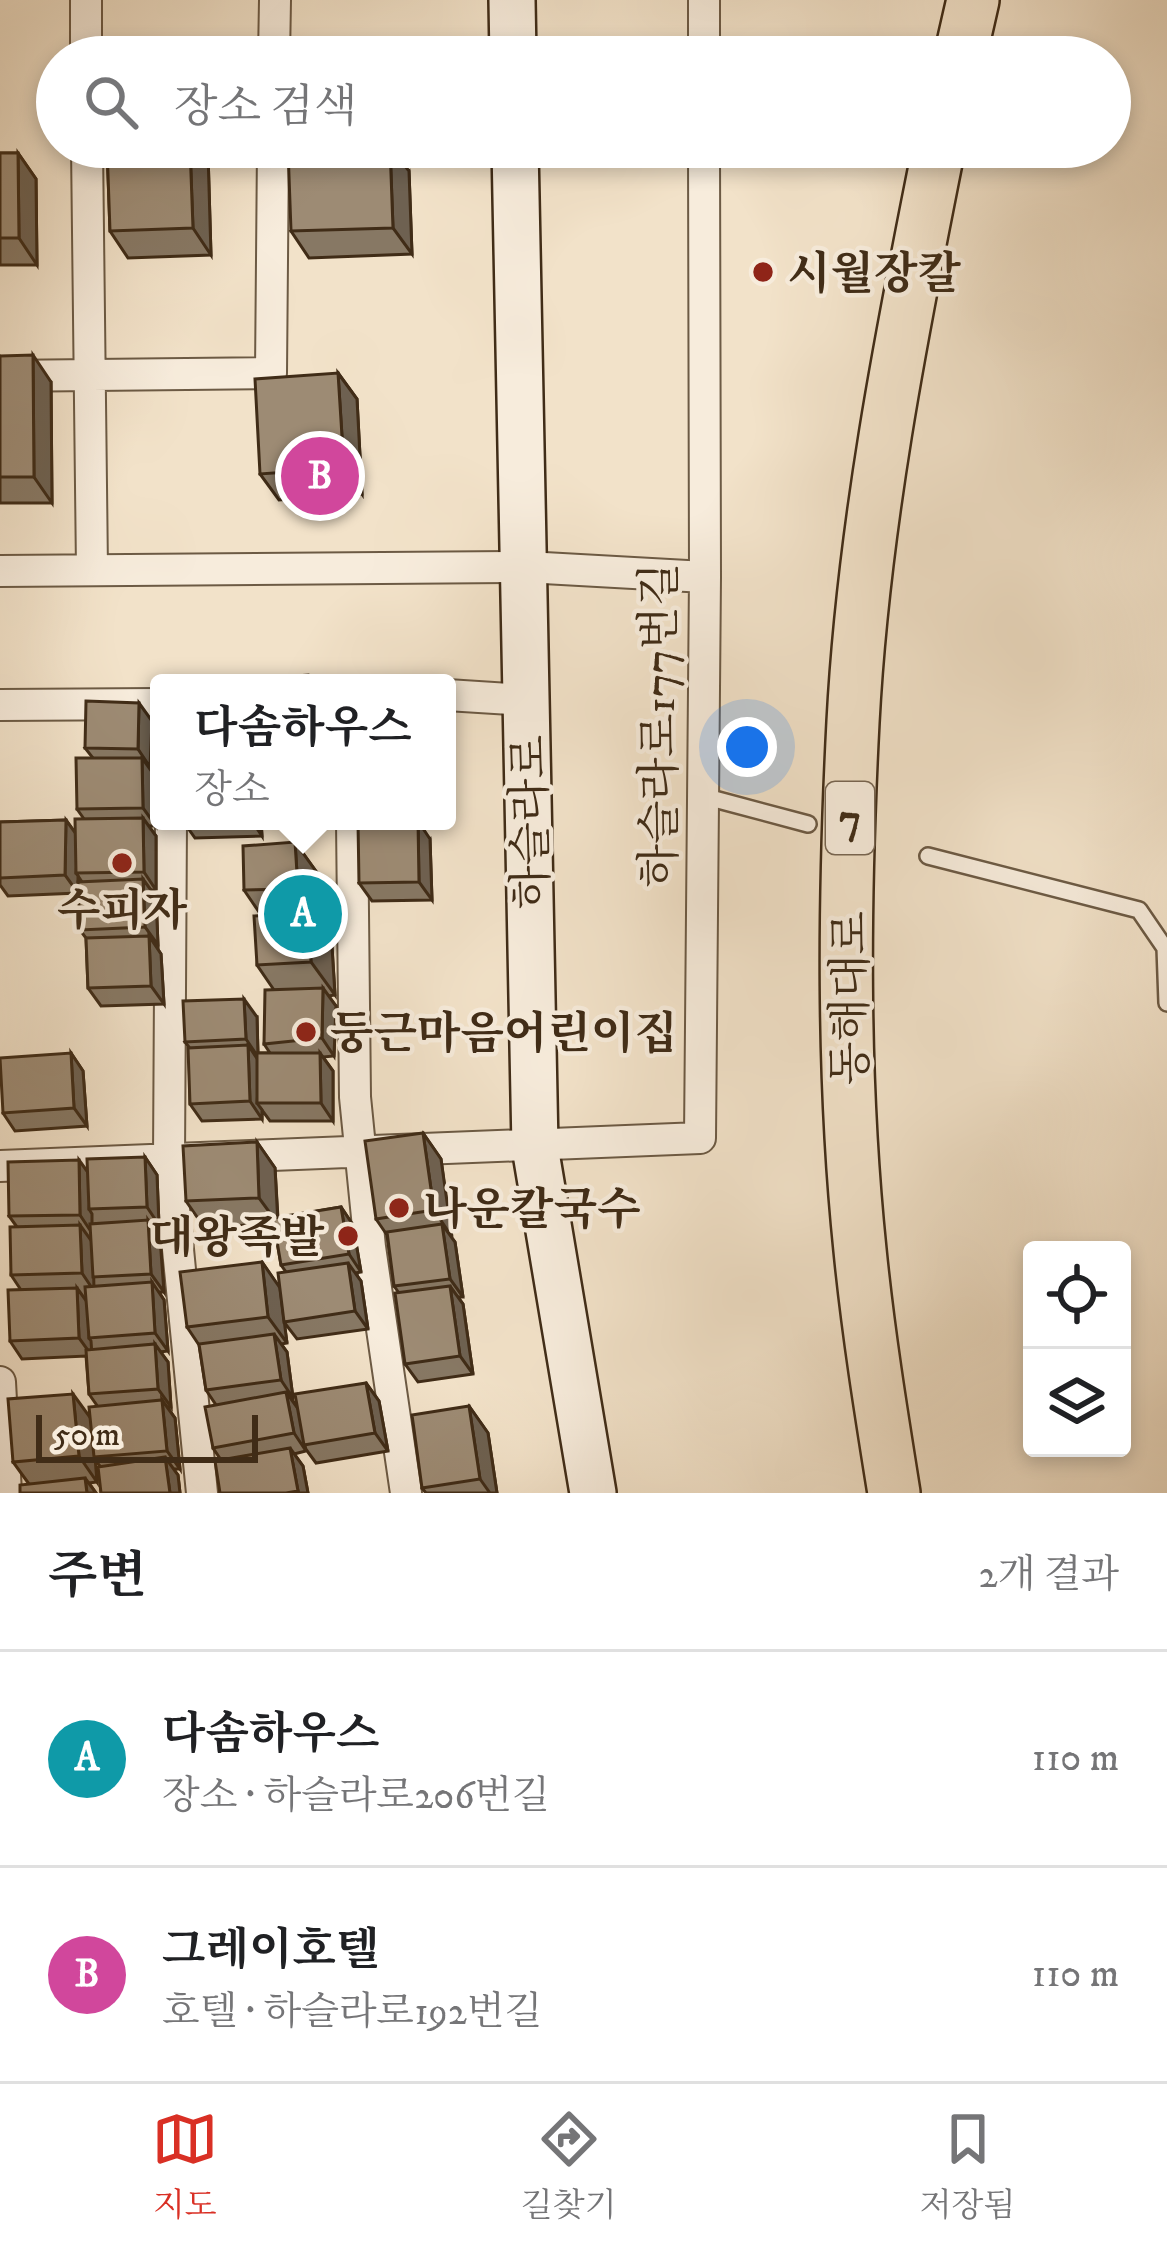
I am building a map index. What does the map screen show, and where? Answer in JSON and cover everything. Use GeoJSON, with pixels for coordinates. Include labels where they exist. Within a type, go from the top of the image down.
{"type":"FeatureCollection","features":[{"type":"Feature","properties":{"kind":"main road"},"geometry":{"type":"LineString","coordinates":[[965,36],[973,0]]}},
{"type":"Feature","properties":{"kind":"main road","name":"동해대로"},"geometry":{"type":"LineString","coordinates":[[894,1493],[860,1250],[849,1097],[853,720],[868,569],[906,311],[935,168]]}},
{"type":"Feature","properties":{"kind":"street"},"geometry":{"type":"LineString","coordinates":[[86,0],[86,36]]}},
{"type":"Feature","properties":{"kind":"street"},"geometry":{"type":"LineString","coordinates":[[274,36],[275,0]]}},
{"type":"Feature","properties":{"kind":"street"},"geometry":{"type":"LineString","coordinates":[[512,0],[513,36]]}},
{"type":"Feature","properties":{"kind":"street"},"geometry":{"type":"LineString","coordinates":[[704,0],[704,36]]}},
{"type":"Feature","properties":{"kind":"street"},"geometry":{"type":"LineString","coordinates":[[87,168],[92,570]]}},
{"type":"Feature","properties":{"kind":"street"},"geometry":{"type":"LineString","coordinates":[[0,376],[272,373],[273,168]]}},
{"type":"Feature","properties":{"kind":"street","name":"하슬라로"},"geometry":{"type":"LineString","coordinates":[[516,168],[535,1147],[593,1493]]}},
{"type":"Feature","properties":{"kind":"street","name":"하슬라로177번길"},"geometry":{"type":"LineString","coordinates":[[535,1147],[700,1138],[704,168]]}},
{"type":"Feature","properties":{"kind":"street"},"geometry":{"type":"LineString","coordinates":[[0,571],[526,567],[705,577]]}},
{"type":"Feature","properties":{"kind":"street"},"geometry":{"type":"LineString","coordinates":[[456,696],[527,700]]}},
{"type":"Feature","properties":{"kind":"street"},"geometry":{"type":"LineString","coordinates":[[0,705],[150,704]]}},
{"type":"Feature","properties":{"kind":"street"},"geometry":{"type":"LineString","coordinates":[[171,830],[169,1158],[202,1493]]}},
{"type":"Feature","properties":{"kind":"street"},"geometry":{"type":"LineString","coordinates":[[352,830],[360,1149],[406,1493]]}},
{"type":"Feature","properties":{"kind":"street"},"geometry":{"type":"LineString","coordinates":[[0,1166],[360,1149],[535,1147]]}},
{"type":"Feature","properties":{"kind":"street"},"geometry":{"type":"LineString","coordinates":[[0,1382],[6,1493]]}},
{"type":"Feature","properties":{"kind":"lane"},"geometry":{"type":"LineString","coordinates":[[703,796],[808,824]]}},
{"type":"Feature","properties":{"kind":"lane"},"geometry":{"type":"LineString","coordinates":[[928,856],[1139,910],[1165,948],[1167,1003]]}},
{"type":"Feature","properties":{"kind":"building"},"geometry":{"type":"Polygon","coordinates":[[[0,153],[18,153],[19,238],[0,238],[0,153]]]}},
{"type":"Feature","properties":{"kind":"building"},"geometry":{"type":"Polygon","coordinates":[[[108,168],[191,168],[193,228],[110,231],[108,168]]]}},
{"type":"Feature","properties":{"kind":"building"},"geometry":{"type":"Polygon","coordinates":[[[289,168],[391,168],[393,228],[291,231],[289,168]]]}},
{"type":"Feature","properties":{"kind":"building"},"geometry":{"type":"Polygon","coordinates":[[[33,355],[34,477],[0,477],[0,356],[33,355]]]}},
{"type":"Feature","properties":{"kind":"building"},"geometry":{"type":"Polygon","coordinates":[[[338,373],[344,468],[260,474],[255,379],[338,373]]]}},
{"type":"Feature","properties":{"kind":"building"},"geometry":{"type":"Polygon","coordinates":[[[86,701],[139,703],[138,749],[85,748],[86,701]]]}},
{"type":"Feature","properties":{"kind":"building"},"geometry":{"type":"Polygon","coordinates":[[[76,758],[142,758],[143,808],[77,809],[76,758]]]}},
{"type":"Feature","properties":{"kind":"building"},"geometry":{"type":"Polygon","coordinates":[[[143,818],[144,872],[76,873],[75,819],[143,818]]]}},
{"type":"Feature","properties":{"kind":"building"},"geometry":{"type":"Polygon","coordinates":[[[66,820],[65,875],[0,878],[0,822],[66,820]]]}},
{"type":"Feature","properties":{"kind":"building"},"geometry":{"type":"Polygon","coordinates":[[[358,830],[418,830],[419,882],[359,883],[358,830]]]}},
{"type":"Feature","properties":{"kind":"building"},"geometry":{"type":"Polygon","coordinates":[[[295,842],[298,889],[244,890],[243,846],[295,842]]]}},
{"type":"Feature","properties":{"kind":"building"},"geometry":{"type":"Polygon","coordinates":[[[143,879],[145,927],[80,930],[78,882],[143,879]]]}},
{"type":"Feature","properties":{"kind":"building"},"geometry":{"type":"Polygon","coordinates":[[[308,913],[311,962],[257,965],[254,916],[308,913]]]}},
{"type":"Feature","properties":{"kind":"building"},"geometry":{"type":"Polygon","coordinates":[[[149,936],[151,986],[88,988],[86,938],[149,936]]]}},
{"type":"Feature","properties":{"kind":"building"},"geometry":{"type":"Polygon","coordinates":[[[323,988],[322,1038],[264,1044],[265,990],[323,988]]]}},
{"type":"Feature","properties":{"kind":"building"},"geometry":{"type":"Polygon","coordinates":[[[244,999],[246,1039],[185,1042],[183,1001],[244,999]]]}},
{"type":"Feature","properties":{"kind":"building"},"geometry":{"type":"Polygon","coordinates":[[[248,1045],[250,1101],[190,1104],[188,1048],[248,1045]]]}},
{"type":"Feature","properties":{"kind":"building"},"geometry":{"type":"Polygon","coordinates":[[[71,1053],[74,1108],[3,1113],[0,1058],[71,1053]]]}},
{"type":"Feature","properties":{"kind":"building"},"geometry":{"type":"Polygon","coordinates":[[[257,1053],[320,1053],[321,1103],[257,1103],[257,1053]]]}},
{"type":"Feature","properties":{"kind":"building"},"geometry":{"type":"Polygon","coordinates":[[[423,1133],[434,1210],[376,1219],[365,1141],[423,1133]]]}},
{"type":"Feature","properties":{"kind":"building"},"geometry":{"type":"Polygon","coordinates":[[[257,1142],[259,1198],[186,1201],[183,1146],[257,1142]]]}},
{"type":"Feature","properties":{"kind":"building"},"geometry":{"type":"Polygon","coordinates":[[[145,1157],[147,1207],[89,1209],[87,1159],[145,1157]]]}},
{"type":"Feature","properties":{"kind":"building"},"geometry":{"type":"Polygon","coordinates":[[[79,1160],[80,1215],[9,1216],[8,1162],[79,1160]]]}},
{"type":"Feature","properties":{"kind":"building"},"geometry":{"type":"Polygon","coordinates":[[[341,1207],[349,1254],[281,1265],[273,1218],[341,1207]]]}},
{"type":"Feature","properties":{"kind":"building"},"geometry":{"type":"Polygon","coordinates":[[[148,1220],[151,1274],[93,1277],[90,1224],[148,1220]]]}},
{"type":"Feature","properties":{"kind":"building"},"geometry":{"type":"Polygon","coordinates":[[[442,1224],[450,1279],[394,1286],[387,1232],[442,1224]]]}},
{"type":"Feature","properties":{"kind":"building"},"geometry":{"type":"Polygon","coordinates":[[[80,1225],[82,1273],[11,1275],[10,1227],[80,1225]]]}},
{"type":"Feature","properties":{"kind":"building"},"geometry":{"type":"Polygon","coordinates":[[[262,1262],[268,1317],[187,1327],[180,1272],[262,1262]]]}},
{"type":"Feature","properties":{"kind":"building"},"geometry":{"type":"Polygon","coordinates":[[[348,1263],[355,1311],[284,1322],[278,1273],[348,1263]]]}},
{"type":"Feature","properties":{"kind":"building"},"geometry":{"type":"Polygon","coordinates":[[[152,1282],[155,1333],[89,1338],[85,1287],[152,1282]]]}},
{"type":"Feature","properties":{"kind":"building"},"geometry":{"type":"Polygon","coordinates":[[[450,1286],[460,1356],[405,1364],[395,1293],[450,1286]]]}},
{"type":"Feature","properties":{"kind":"building"},"geometry":{"type":"Polygon","coordinates":[[[77,1288],[79,1338],[10,1341],[8,1290],[77,1288]]]}},
{"type":"Feature","properties":{"kind":"building"},"geometry":{"type":"Polygon","coordinates":[[[274,1334],[281,1380],[206,1390],[199,1344],[274,1334]]]}},
{"type":"Feature","properties":{"kind":"building"},"geometry":{"type":"Polygon","coordinates":[[[155,1344],[158,1389],[89,1394],[86,1350],[155,1344]]]}},
{"type":"Feature","properties":{"kind":"building"},"geometry":{"type":"Polygon","coordinates":[[[366,1383],[375,1433],[304,1445],[295,1394],[366,1383]]]}},
{"type":"Feature","properties":{"kind":"building"},"geometry":{"type":"Polygon","coordinates":[[[286,1392],[294,1433],[213,1448],[205,1407],[286,1392]]]}},
{"type":"Feature","properties":{"kind":"building"},"geometry":{"type":"Polygon","coordinates":[[[73,1394],[79,1456],[13,1462],[8,1399],[73,1394]]]}},
{"type":"Feature","properties":{"kind":"building"},"geometry":{"type":"Polygon","coordinates":[[[162,1400],[167,1451],[94,1457],[89,1407],[162,1400]]]}},
{"type":"Feature","properties":{"kind":"building"},"geometry":{"type":"Polygon","coordinates":[[[469,1406],[480,1479],[422,1488],[412,1415],[469,1406]]]}},
{"type":"Feature","properties":{"kind":"building"},"geometry":{"type":"Polygon","coordinates":[[[290,1448],[298,1491],[220,1493],[215,1461],[290,1448]]]}},
{"type":"Feature","properties":{"kind":"building"},"geometry":{"type":"Polygon","coordinates":[[[165,1457],[170,1493],[101,1493],[98,1467],[165,1457]]]}},
{"type":"Feature","properties":{"kind":"building"},"geometry":{"type":"Polygon","coordinates":[[[85,1478],[87,1493],[20,1493],[20,1485],[85,1478]]]}},
{"type":"Feature","properties":{"kind":"place","name":"시월장칼"},"geometry":{"type":"Point","coordinates":[763,272]}},
{"type":"Feature","properties":{"kind":"place","name":"그레이호텔"},"geometry":{"type":"Point","coordinates":[320,476]}},
{"type":"Feature","properties":{"kind":"place","name":"수피자"},"geometry":{"type":"Point","coordinates":[122,863]}},
{"type":"Feature","properties":{"kind":"place","name":"다솜하우스"},"geometry":{"type":"Point","coordinates":[303,914]}},
{"type":"Feature","properties":{"kind":"place","name":"둥근마음어린이집"},"geometry":{"type":"Point","coordinates":[306,1032]}},
{"type":"Feature","properties":{"kind":"place","name":"나운칼국수"},"geometry":{"type":"Point","coordinates":[399,1208]}},
{"type":"Feature","properties":{"kind":"place","name":"대왕족발"},"geometry":{"type":"Point","coordinates":[348,1236]}}]}
